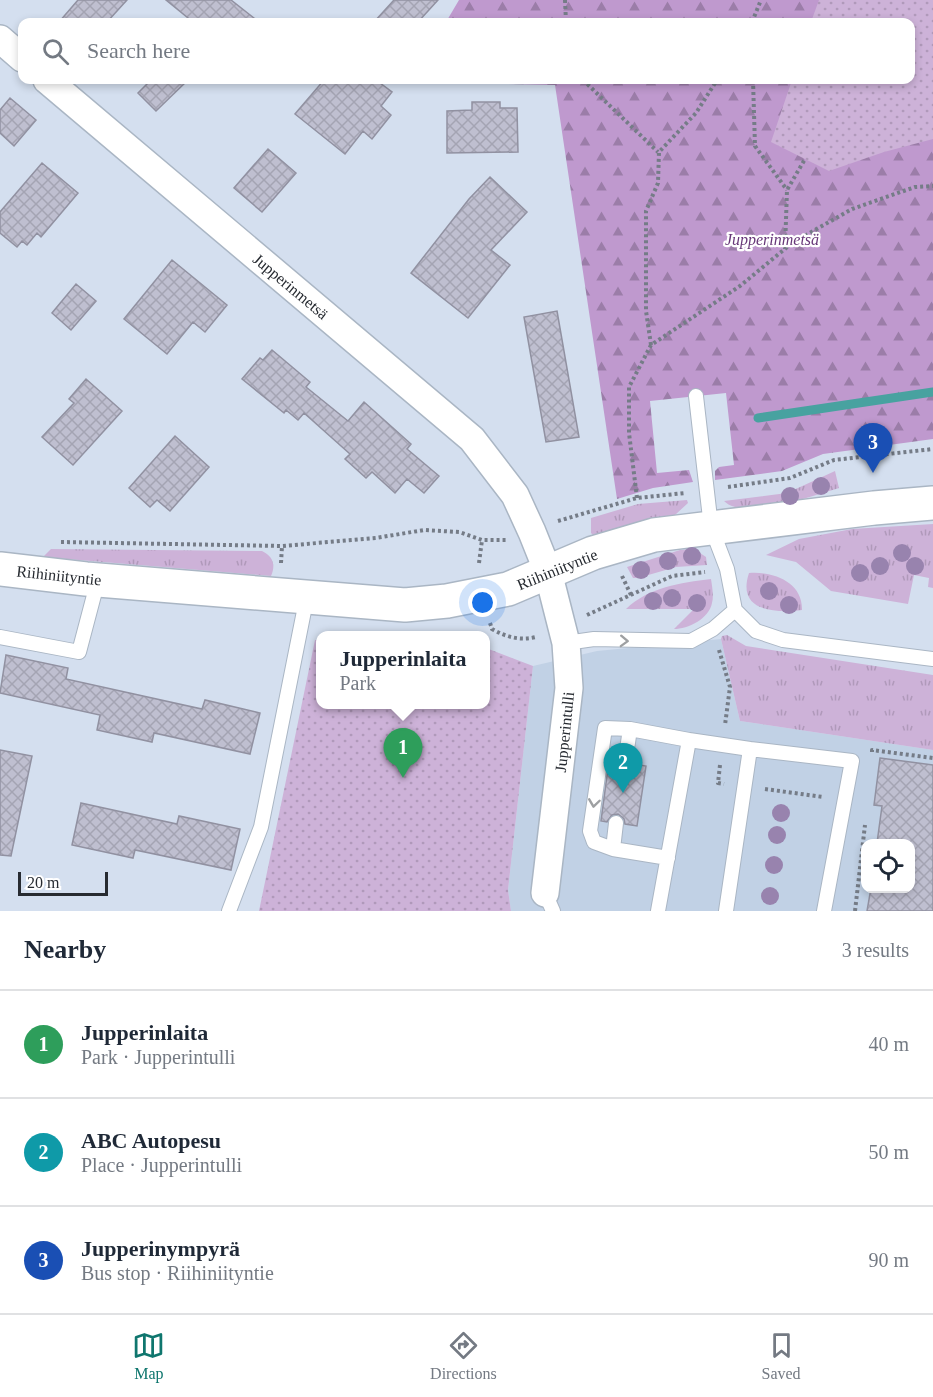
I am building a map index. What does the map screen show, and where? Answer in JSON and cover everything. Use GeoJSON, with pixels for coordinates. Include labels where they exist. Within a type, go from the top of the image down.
{"type":"FeatureCollection","features":[{"type":"Feature","properties":{"kind":"main road","name":"Riihiniityntie"},"geometry":{"type":"LineString","coordinates":[[0,569],[98,580],[405,605],[447,601],[508,589],[593,553],[654,535],[933,503]]}},
{"type":"Feature","properties":{"kind":"street"},"geometry":{"type":"LineString","coordinates":[[0,39],[18,55]]}},
{"type":"Feature","properties":{"kind":"street","name":"Jupperinmetsä"},"geometry":{"type":"LineString","coordinates":[[52,84],[472,439],[515,495],[548,572]]}},
{"type":"Feature","properties":{"kind":"street","name":"Jupperintulli"},"geometry":{"type":"LineString","coordinates":[[548,572],[564,634],[569,688],[549,902]]}},
{"type":"Feature","properties":{"kind":"lane"},"geometry":{"type":"LineString","coordinates":[[696,396],[711,527],[727,569],[735,610],[756,631],[783,640],[933,659]]}},
{"type":"Feature","properties":{"kind":"lane"},"geometry":{"type":"LineString","coordinates":[[0,637],[79,652],[98,580]]}},
{"type":"Feature","properties":{"kind":"lane"},"geometry":{"type":"LineString","coordinates":[[230,911],[261,827],[307,596]]}},
{"type":"Feature","properties":{"kind":"lane"},"geometry":{"type":"LineString","coordinates":[[564,634],[594,639],[691,641],[713,629],[735,610]]}},
{"type":"Feature","properties":{"kind":"lane"},"geometry":{"type":"LineString","coordinates":[[668,858],[613,849],[594,842],[590,831],[605,728],[630,729],[722,745],[852,761],[824,911]]}},
{"type":"Feature","properties":{"kind":"lane"},"geometry":{"type":"LineString","coordinates":[[625,763],[630,729]]}},
{"type":"Feature","properties":{"kind":"lane"},"geometry":{"type":"LineString","coordinates":[[658,911],[689,740]]}},
{"type":"Feature","properties":{"kind":"lane"},"geometry":{"type":"LineString","coordinates":[[726,911],[750,749]]}},
{"type":"Feature","properties":{"kind":"lane"},"geometry":{"type":"LineString","coordinates":[[613,849],[616,823]]}},
{"type":"Feature","properties":{"kind":"path"},"geometry":{"type":"LineString","coordinates":[[565,0],[566,18]]}},
{"type":"Feature","properties":{"kind":"path"},"geometry":{"type":"LineString","coordinates":[[754,18],[761,0]]}},
{"type":"Feature","properties":{"kind":"path"},"geometry":{"type":"LineString","coordinates":[[587,84],[659,152]]}},
{"type":"Feature","properties":{"kind":"path"},"geometry":{"type":"LineString","coordinates":[[651,345],[646,311],[646,211],[658,183],[659,152],[696,113],[714,84]]}},
{"type":"Feature","properties":{"kind":"path"},"geometry":{"type":"LineString","coordinates":[[753,84],[755,146],[787,190]]}},
{"type":"Feature","properties":{"kind":"path"},"geometry":{"type":"LineString","coordinates":[[785,249],[787,190],[805,159]]}},
{"type":"Feature","properties":{"kind":"path"},"geometry":{"type":"LineString","coordinates":[[637,498],[629,433],[629,387],[651,345],[740,286],[785,249],[852,208],[915,187],[933,186]]}},
{"type":"Feature","properties":{"kind":"path"},"geometry":{"type":"LineString","coordinates":[[60,542],[282,546],[376,538],[424,530],[445,530],[482,540],[499,541],[637,498],[707,491],[790,478],[834,460],[933,449]]}},
{"type":"Feature","properties":{"kind":"path"},"geometry":{"type":"LineString","coordinates":[[535,638],[564,634],[672,576],[727,569]]}},
{"type":"Feature","properties":{"kind":"path"},"geometry":{"type":"LineString","coordinates":[[713,629],[730,687],[718,783],[868,802],[855,911]]}},
{"type":"Feature","properties":{"kind":"path"},"geometry":{"type":"LineString","coordinates":[[871,760],[872,750],[933,758]]}},
{"type":"Feature","properties":{"kind":"shaded area"},"geometry":{"type":"Polygon","coordinates":[[[721,639],[740,721],[933,750],[933,911],[511,911],[508,890],[533,666],[597,651],[721,639]]]}},
{"type":"Feature","properties":{"kind":"green space","name":"Jupperinmetsä"},"geometry":{"type":"Polygon","coordinates":[[[459,0],[933,0],[933,439],[823,454],[782,471],[715,480],[715,471],[719,467],[734,465],[726,393],[650,401],[657,473],[689,470],[693,482],[653,488],[617,499],[555,85],[507,84],[915,84],[915,18],[448,18],[459,0]]]}},
{"type":"Feature","properties":{"kind":"green space"},"geometry":{"type":"Polygon","coordinates":[[[819,0],[933,0],[933,139],[884,152],[829,171],[771,142],[791,84],[915,84],[915,18],[812,18],[819,0]]]}},
{"type":"Feature","properties":{"kind":"green space"},"geometry":{"type":"Polygon","coordinates":[[[835,471],[839,488],[780,505],[747,508],[733,506],[724,501],[787,493],[835,471]]]}},
{"type":"Feature","properties":{"kind":"green space"},"geometry":{"type":"Polygon","coordinates":[[[687,500],[688,503],[675,515],[640,522],[596,538],[591,533],[591,518],[638,504],[687,500]]]}},
{"type":"Feature","properties":{"kind":"green space"},"geometry":{"type":"Polygon","coordinates":[[[933,524],[933,588],[928,587],[929,578],[914,575],[908,604],[831,591],[796,562],[766,555],[799,539],[852,529],[933,524]]]}},
{"type":"Feature","properties":{"kind":"green space"},"geometry":{"type":"Polygon","coordinates":[[[51,549],[262,551],[271,558],[273,568],[271,576],[43,557],[51,549]]]}},
{"type":"Feature","properties":{"kind":"green space"},"geometry":{"type":"Polygon","coordinates":[[[694,549],[706,557],[707,565],[676,567],[638,578],[633,578],[627,567],[680,550],[694,549]]]}},
{"type":"Feature","properties":{"kind":"green space"},"geometry":{"type":"Polygon","coordinates":[[[749,573],[768,574],[785,580],[798,592],[802,610],[770,610],[753,603],[748,596],[746,586],[749,573]]]}},
{"type":"Feature","properties":{"kind":"green space"},"geometry":{"type":"Polygon","coordinates":[[[711,579],[713,597],[710,609],[697,622],[685,627],[674,629],[694,609],[626,609],[645,596],[666,587],[711,579]]]}},
{"type":"Feature","properties":{"kind":"green space"},"geometry":{"type":"Polygon","coordinates":[[[727,635],[746,646],[933,675],[933,750],[740,721],[721,639],[722,636],[727,635]]]}},
{"type":"Feature","properties":{"kind":"green space"},"geometry":{"type":"Polygon","coordinates":[[[315,640],[316,709],[490,709],[490,650],[533,666],[508,890],[511,911],[259,911],[315,640]]]}},
{"type":"Feature","properties":{"kind":"building"},"geometry":{"type":"Polygon","coordinates":[[[78,0],[127,0],[111,18],[62,18],[78,0]]]}},
{"type":"Feature","properties":{"kind":"building"},"geometry":{"type":"Polygon","coordinates":[[[166,0],[231,0],[254,18],[188,18],[166,0]]]}},
{"type":"Feature","properties":{"kind":"building"},"geometry":{"type":"Polygon","coordinates":[[[394,0],[438,0],[422,18],[378,18],[394,0]]]}},
{"type":"Feature","properties":{"kind":"building"},"geometry":{"type":"Polygon","coordinates":[[[147,84],[184,84],[156,111],[138,93],[147,84]]]}},
{"type":"Feature","properties":{"kind":"building"},"geometry":{"type":"Polygon","coordinates":[[[321,84],[381,84],[392,92],[381,106],[391,115],[372,139],[363,131],[345,154],[295,114],[321,84]]]}},
{"type":"Feature","properties":{"kind":"building"},"geometry":{"type":"Polygon","coordinates":[[[10,98],[36,120],[14,146],[0,133],[0,110],[10,98]]]}},
{"type":"Feature","properties":{"kind":"building"},"geometry":{"type":"Polygon","coordinates":[[[472,102],[500,102],[500,108],[517,108],[518,152],[447,153],[447,111],[472,110],[472,102]]]}},
{"type":"Feature","properties":{"kind":"building"},"geometry":{"type":"Polygon","coordinates":[[[268,149],[296,173],[262,212],[234,188],[268,149]]]}},
{"type":"Feature","properties":{"kind":"building"},"geometry":{"type":"Polygon","coordinates":[[[42,163],[78,193],[41,237],[37,233],[27,245],[22,241],[17,247],[0,233],[0,212],[42,163]]]}},
{"type":"Feature","properties":{"kind":"building"},"geometry":{"type":"Polygon","coordinates":[[[490,177],[527,212],[491,250],[510,265],[468,318],[411,273],[469,199],[490,177]]]}},
{"type":"Feature","properties":{"kind":"building"},"geometry":{"type":"Polygon","coordinates":[[[172,260],[227,305],[205,332],[193,322],[167,354],[124,319],[172,260]]]}},
{"type":"Feature","properties":{"kind":"building"},"geometry":{"type":"Polygon","coordinates":[[[76,284],[96,301],[71,330],[52,313],[76,284]]]}},
{"type":"Feature","properties":{"kind":"building"},"geometry":{"type":"Polygon","coordinates":[[[557,311],[579,437],[546,442],[524,317],[557,311]]]}},
{"type":"Feature","properties":{"kind":"building"},"geometry":{"type":"Polygon","coordinates":[[[272,350],[310,382],[306,387],[348,421],[364,402],[411,444],[407,449],[439,476],[424,493],[407,479],[395,493],[372,472],[366,478],[345,459],[350,454],[304,413],[298,420],[286,410],[284,413],[242,379],[260,358],[263,360],[272,350]]]}},
{"type":"Feature","properties":{"kind":"building"},"geometry":{"type":"Polygon","coordinates":[[[86,379],[122,411],[73,465],[42,437],[74,403],[69,399],[86,379]]]}},
{"type":"Feature","properties":{"kind":"building"},"geometry":{"type":"Polygon","coordinates":[[[175,436],[209,467],[170,511],[157,500],[150,507],[129,488],[175,436]]]}},
{"type":"Feature","properties":{"kind":"building"},"geometry":{"type":"Polygon","coordinates":[[[6,655],[68,668],[66,679],[202,709],[205,700],[260,713],[250,754],[154,733],[152,742],[97,730],[100,715],[0,693],[6,655]]]}},
{"type":"Feature","properties":{"kind":"building"},"geometry":{"type":"Polygon","coordinates":[[[0,750],[32,756],[11,856],[0,855],[0,750]]]}},
{"type":"Feature","properties":{"kind":"building"},"geometry":{"type":"Polygon","coordinates":[[[880,758],[933,765],[933,911],[867,911],[870,893],[915,893],[915,839],[878,839],[882,806],[874,805],[880,758]]]}},
{"type":"Feature","properties":{"kind":"building"},"geometry":{"type":"Polygon","coordinates":[[[609,761],[616,762],[619,770],[624,772],[632,769],[634,764],[646,766],[637,826],[625,824],[624,819],[618,814],[612,815],[607,822],[601,821],[609,761]]]}},
{"type":"Feature","properties":{"kind":"building"},"geometry":{"type":"Polygon","coordinates":[[[81,803],[177,824],[179,816],[240,829],[231,870],[135,850],[133,858],[72,845],[81,803]]]}},
{"type":"Feature","properties":{"kind":"waterway"},"geometry":{"type":"LineString","coordinates":[[758,418],[933,392]]}},
{"type":"Feature","properties":{"kind":"place","name":"Jupperinympyrä"},"geometry":{"type":"Point","coordinates":[873,473]}},
{"type":"Feature","properties":{"kind":"place","name":"Jupperinlaita"},"geometry":{"type":"Point","coordinates":[403,778]}},
{"type":"Feature","properties":{"kind":"place","name":"ABC Autopesu"},"geometry":{"type":"Point","coordinates":[623,793]}}]}
